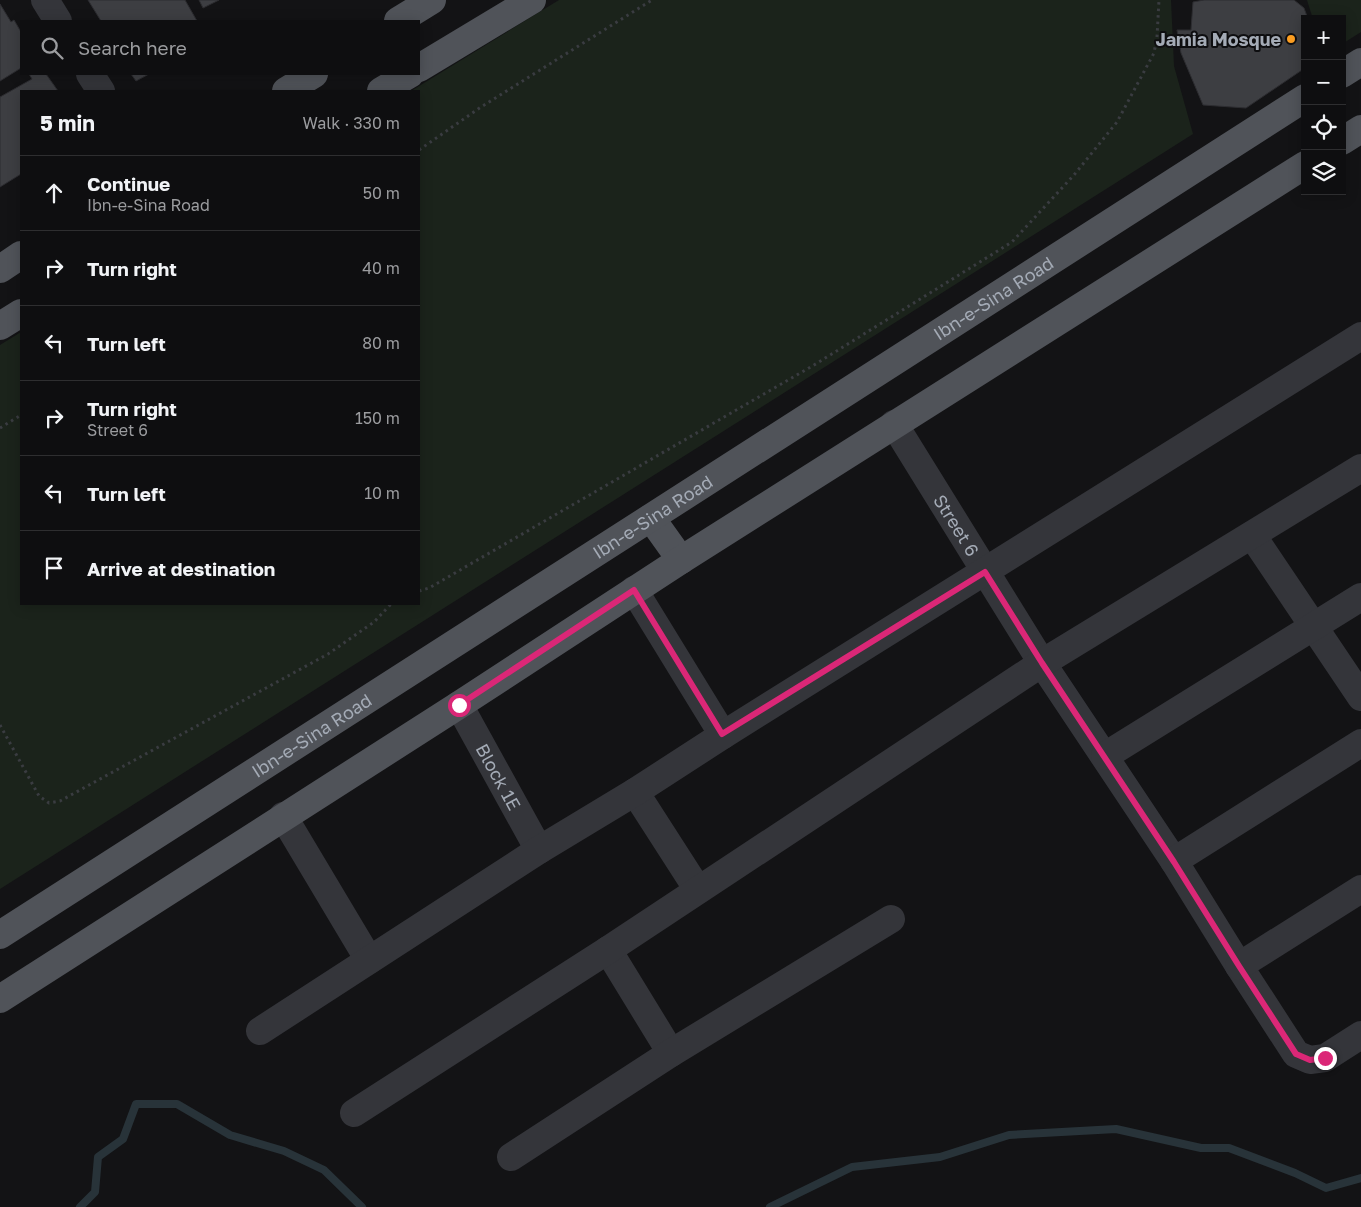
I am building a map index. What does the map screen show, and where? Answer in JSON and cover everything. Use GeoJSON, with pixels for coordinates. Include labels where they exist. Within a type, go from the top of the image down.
{"type":"FeatureCollection","features":[{"type":"Feature","properties":{"kind":"main road"},"geometry":{"type":"LineString","coordinates":[[400,20],[432,0]]}},
{"type":"Feature","properties":{"kind":"main road"},"geometry":{"type":"LineString","coordinates":[[420,67],[532,0]]}},
{"type":"Feature","properties":{"kind":"main road"},"geometry":{"type":"LineString","coordinates":[[1346,71],[1361,62]]}},
{"type":"Feature","properties":{"kind":"main road"},"geometry":{"type":"LineString","coordinates":[[288,90],[312,75]]}},
{"type":"Feature","properties":{"kind":"main road"},"geometry":{"type":"LineString","coordinates":[[383,90],[408,75]]}},
{"type":"Feature","properties":{"kind":"main road","name":"Ibn-e-Sina Road"},"geometry":{"type":"LineString","coordinates":[[0,935],[1301,101]]}},
{"type":"Feature","properties":{"kind":"main road"},"geometry":{"type":"LineString","coordinates":[[1346,138],[1361,129]]}},
{"type":"Feature","properties":{"kind":"main road"},"geometry":{"type":"LineString","coordinates":[[0,999],[459,705],[634,590],[1301,168]]}},
{"type":"Feature","properties":{"kind":"main road"},"geometry":{"type":"LineString","coordinates":[[0,269],[20,257]]}},
{"type":"Feature","properties":{"kind":"main road"},"geometry":{"type":"LineString","coordinates":[[0,326],[20,313]]}},
{"type":"Feature","properties":{"kind":"main road"},"geometry":{"type":"LineString","coordinates":[[651,518],[681,560]]}},
{"type":"Feature","properties":{"kind":"street"},"geometry":{"type":"LineString","coordinates":[[45,0],[57,20]]}},
{"type":"Feature","properties":{"kind":"street"},"geometry":{"type":"LineString","coordinates":[[91,75],[100,90]]}},
{"type":"Feature","properties":{"kind":"street"},"geometry":{"type":"LineString","coordinates":[[260,1031],[539,850],[635,792],[722,734],[985,572],[1361,336]]}},
{"type":"Feature","properties":{"kind":"street","name":"Street 6"},"geometry":{"type":"LineString","coordinates":[[894,424],[1042,663],[1174,862],[1296,1054],[1310,1060],[1325,1058],[1361,1035]]}},
{"type":"Feature","properties":{"kind":"street"},"geometry":{"type":"LineString","coordinates":[[354,1113],[608,950],[1042,663],[1361,468]]}},
{"type":"Feature","properties":{"kind":"street"},"geometry":{"type":"LineString","coordinates":[[1252,535],[1361,696]]}},
{"type":"Feature","properties":{"kind":"street"},"geometry":{"type":"LineString","coordinates":[[634,590],[722,734]]}},
{"type":"Feature","properties":{"kind":"street"},"geometry":{"type":"LineString","coordinates":[[1105,756],[1361,597]]}},
{"type":"Feature","properties":{"kind":"street","name":"Block 1E"},"geometry":{"type":"LineString","coordinates":[[459,705],[539,850]]}},
{"type":"Feature","properties":{"kind":"street"},"geometry":{"type":"LineString","coordinates":[[1174,862],[1361,743]]}},
{"type":"Feature","properties":{"kind":"street"},"geometry":{"type":"LineString","coordinates":[[635,792],[698,890]]}},
{"type":"Feature","properties":{"kind":"street"},"geometry":{"type":"LineString","coordinates":[[283,816],[369,960]]}},
{"type":"Feature","properties":{"kind":"street"},"geometry":{"type":"LineString","coordinates":[[1239,966],[1361,889]]}},
{"type":"Feature","properties":{"kind":"street"},"geometry":{"type":"LineString","coordinates":[[511,1156],[671,1053],[891,919]]}},
{"type":"Feature","properties":{"kind":"street"},"geometry":{"type":"LineString","coordinates":[[608,950],[671,1053]]}},
{"type":"Feature","properties":{"kind":"path"},"geometry":{"type":"LineString","coordinates":[[420,149],[481,107],[652,0]]}},
{"type":"Feature","properties":{"kind":"path"},"geometry":{"type":"LineString","coordinates":[[420,591],[429,588],[814,365],[1012,242],[1074,175],[1117,122],[1154,53],[1160,0]]}},
{"type":"Feature","properties":{"kind":"path"},"geometry":{"type":"LineString","coordinates":[[0,428],[20,416]]}},
{"type":"Feature","properties":{"kind":"path"},"geometry":{"type":"LineString","coordinates":[[0,725],[39,796],[49,803],[60,801],[328,654],[374,622],[390,605]]}},
{"type":"Feature","properties":{"kind":"shaded area"},"geometry":{"type":"Polygon","coordinates":[[[559,0],[1171,0],[1174,66],[1193,134],[0,889],[0,345],[20,333],[20,605],[420,605],[420,90],[413,90],[559,0]]]}},
{"type":"Feature","properties":{"kind":"shaded area"},"geometry":{"type":"Polygon","coordinates":[[[1307,0],[1361,0],[1361,32],[1346,41],[1346,15],[1312,15],[1307,0]]]}},
{"type":"Feature","properties":{"kind":"building"},"geometry":{"type":"Polygon","coordinates":[[[88,0],[185,0],[196,20],[100,20],[88,0]]]}},
{"type":"Feature","properties":{"kind":"building"},"geometry":{"type":"Polygon","coordinates":[[[199,0],[219,0],[203,8],[199,0]]]}},
{"type":"Feature","properties":{"kind":"building"},"geometry":{"type":"Polygon","coordinates":[[[1204,0],[1294,0],[1304,8],[1307,15],[1301,15],[1301,71],[1246,108],[1203,105],[1181,53],[1177,30],[1191,30],[1193,2],[1204,0]]]}},
{"type":"Feature","properties":{"kind":"building"},"geometry":{"type":"Polygon","coordinates":[[[0,4],[11,22],[14,20],[20,30],[20,69],[0,81],[0,4]]]}},
{"type":"Feature","properties":{"kind":"building"},"geometry":{"type":"Polygon","coordinates":[[[30,75],[47,75],[57,90],[20,90],[20,175],[0,187],[0,97],[32,79],[30,75]]]}},
{"type":"Feature","properties":{"kind":"building"},"geometry":{"type":"Polygon","coordinates":[[[132,75],[147,75],[136,81],[132,75]]]}},
{"type":"Feature","properties":{"kind":"waterway"},"geometry":{"type":"LineString","coordinates":[[80,1207],[95,1192],[98,1157],[123,1139],[136,1104],[177,1104],[230,1135],[284,1151],[324,1170],[362,1207]]}},
{"type":"Feature","properties":{"kind":"waterway"},"geometry":{"type":"LineString","coordinates":[[770,1207],[852,1167],[940,1157],[1009,1135],[1116,1129],[1201,1148],[1229,1148],[1295,1173],[1326,1188],[1361,1178]]}},
{"type":"Feature","properties":{"kind":"place","name":"Jamia Mosque"},"geometry":{"type":"Point","coordinates":[1291,39]}},
{"type":"Feature","properties":{"kind":"route"},"geometry":{"type":"LineString","coordinates":[[459,705],[634,590],[722,734],[985,572],[1042,663],[1174,862],[1296,1054],[1310,1060],[1325,1058]]}}]}
